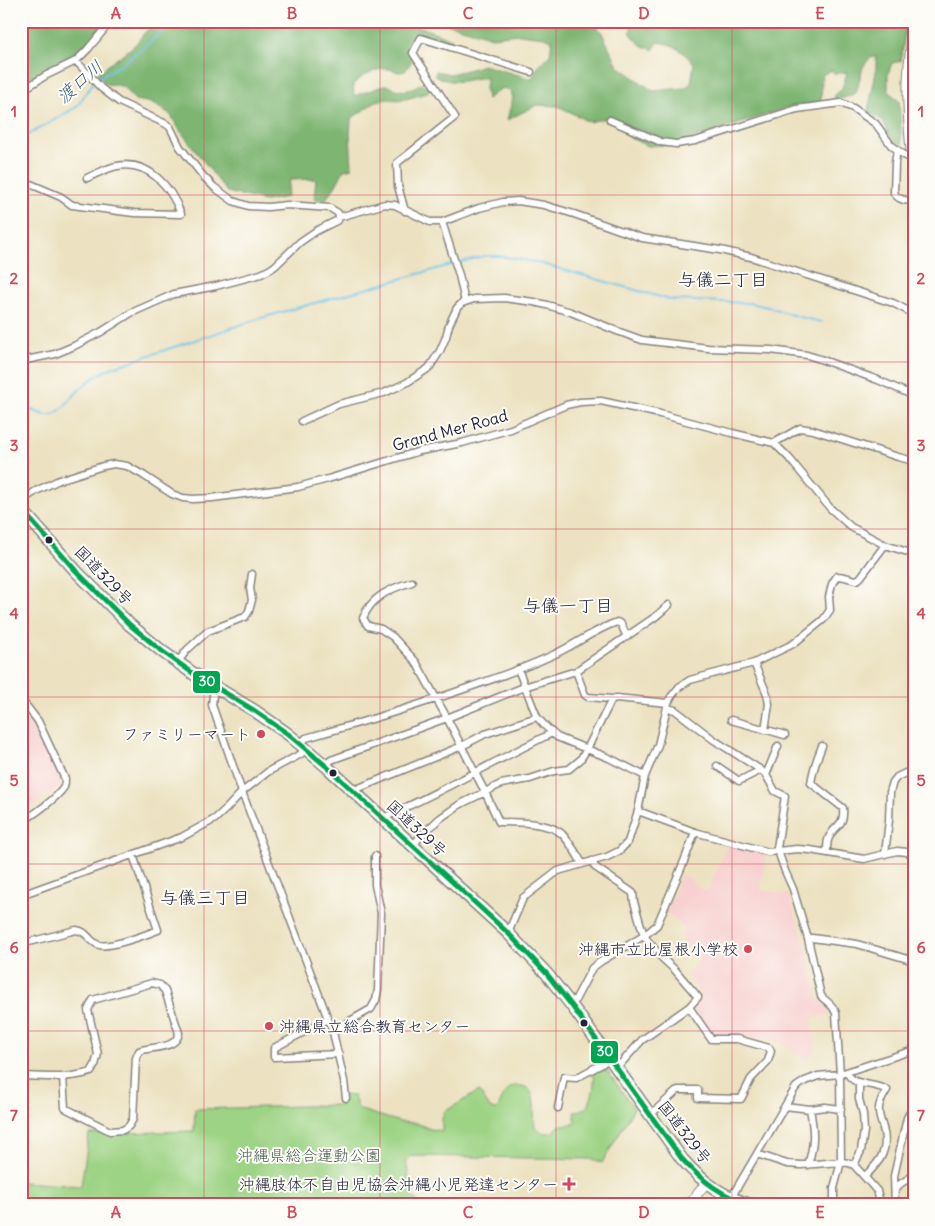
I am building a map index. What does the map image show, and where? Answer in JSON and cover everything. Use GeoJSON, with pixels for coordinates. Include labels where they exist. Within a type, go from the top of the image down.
{"type":"FeatureCollection","features":[{"type":"Feature","properties":{"kind":"highway","name":"国道329号"},"geometry":{"type":"LineString","coordinates":[[21,509],[76,571],[147,640],[177,663],[272,722],[303,746],[508,933],[547,974],[572,1006],[682,1159],[706,1184],[731,1198],[753,1205]]}},
{"type":"Feature","properties":{"kind":"main road"},"geometry":{"type":"LineString","coordinates":[[913,32],[909,63],[908,98],[910,146],[914,171]]}},
{"type":"Feature","properties":{"kind":"street"},"geometry":{"type":"LineString","coordinates":[[21,91],[45,76],[76,61],[107,26],[115,21]]}},
{"type":"Feature","properties":{"kind":"street"},"geometry":{"type":"LineString","coordinates":[[405,211],[398,186],[397,163],[455,117],[413,53],[422,38],[531,72]]}},
{"type":"Feature","properties":{"kind":"street"},"geometry":{"type":"LineString","coordinates":[[76,61],[101,88],[119,102],[170,127],[180,147],[203,176],[233,201],[248,206],[268,208],[288,205],[330,208],[338,213],[339,216]]}},
{"type":"Feature","properties":{"kind":"street"},"geometry":{"type":"LineString","coordinates":[[610,120],[661,142],[676,144],[695,141],[797,109],[841,104],[853,108],[876,124],[891,145],[914,160]]}},
{"type":"Feature","properties":{"kind":"street"},"geometry":{"type":"LineString","coordinates":[[897,150],[894,193],[901,200],[914,200]]}},
{"type":"Feature","properties":{"kind":"street"},"geometry":{"type":"LineString","coordinates":[[21,180],[61,197],[72,205],[134,213],[181,214],[172,193],[150,172],[140,167],[116,166],[87,178]]}},
{"type":"Feature","properties":{"kind":"street"},"geometry":{"type":"LineString","coordinates":[[21,361],[55,354],[74,346],[131,314],[174,294],[216,286],[261,274],[269,270],[300,242],[316,231],[338,220],[339,216],[385,204],[395,205],[430,222],[442,222],[479,208],[503,202],[518,201],[544,205],[642,238],[720,250],[796,271],[893,303],[914,314]]}},
{"type":"Feature","properties":{"kind":"street"},"geometry":{"type":"LineString","coordinates":[[442,222],[460,275],[465,302]]}},
{"type":"Feature","properties":{"kind":"street"},"geometry":{"type":"LineString","coordinates":[[302,421],[339,404],[384,393],[406,383],[429,368],[440,351],[457,308],[465,302],[474,299],[504,298],[534,302],[570,312],[642,340],[708,348],[771,350],[807,355],[878,380],[914,396]]}},
{"type":"Feature","properties":{"kind":"street","name":"Grand Mer Road"},"geometry":{"type":"LineString","coordinates":[[21,501],[36,490],[59,480],[114,464],[127,466],[172,494],[183,498],[212,498],[298,487],[420,451],[462,443],[511,429],[566,405],[580,402],[601,401],[627,406],[774,442]]}},
{"type":"Feature","properties":{"kind":"street"},"geometry":{"type":"LineString","coordinates":[[914,461],[800,428],[774,442],[830,508],[851,527],[885,545],[914,554]]}},
{"type":"Feature","properties":{"kind":"street"},"geometry":{"type":"LineString","coordinates":[[508,933],[523,898],[558,871],[606,857],[619,851],[628,842],[638,811],[645,776],[658,745],[668,705],[671,697],[679,687],[690,680],[754,662],[793,644],[823,620],[830,610],[829,597],[832,584],[837,576],[857,580],[885,545]]}},
{"type":"Feature","properties":{"kind":"street"},"geometry":{"type":"LineString","coordinates":[[177,663],[187,650],[208,631],[245,618],[252,600],[250,588],[252,574]]}},
{"type":"Feature","properties":{"kind":"street"},"geometry":{"type":"LineString","coordinates":[[412,582],[396,587],[374,600],[363,618],[368,626],[381,629],[393,637],[416,662],[462,746],[499,822],[542,825],[560,832],[574,848],[582,864]]}},
{"type":"Feature","properties":{"kind":"street"},"geometry":{"type":"LineString","coordinates":[[326,766],[331,760],[447,718],[524,687],[576,671],[627,637],[669,605]]}},
{"type":"Feature","properties":{"kind":"street"},"geometry":{"type":"LineString","coordinates":[[21,895],[182,837],[215,819],[242,792],[268,771],[301,754],[306,738],[437,699],[518,669],[553,655],[604,627],[617,622],[621,624],[627,637]]}},
{"type":"Feature","properties":{"kind":"street"},"geometry":{"type":"LineString","coordinates":[[754,662],[769,704],[765,730]]}},
{"type":"Feature","properties":{"kind":"street"},"geometry":{"type":"LineString","coordinates":[[518,669],[537,717],[552,733],[645,776]]}},
{"type":"Feature","properties":{"kind":"street"},"geometry":{"type":"LineString","coordinates":[[576,671],[585,696],[668,705],[714,740],[764,773],[775,790],[785,796],[778,848],[808,939],[821,996],[825,1001],[834,1006],[836,1013],[840,1074],[841,1162],[834,1188],[834,1205]]}},
{"type":"Feature","properties":{"kind":"street"},"geometry":{"type":"LineString","coordinates":[[216,688],[212,705],[242,792],[333,1032],[339,1054],[346,1098]]}},
{"type":"Feature","properties":{"kind":"street"},"geometry":{"type":"LineString","coordinates":[[21,699],[38,721],[65,779],[64,785],[58,794],[29,818],[21,821]]}},
{"type":"Feature","properties":{"kind":"street"},"geometry":{"type":"LineString","coordinates":[[413,846],[439,819],[458,805],[501,784],[569,769],[580,760],[587,750],[612,699]]}},
{"type":"Feature","properties":{"kind":"street"},"geometry":{"type":"LineString","coordinates":[[354,792],[359,788],[462,746],[485,734],[537,717]]}},
{"type":"Feature","properties":{"kind":"street"},"geometry":{"type":"LineString","coordinates":[[730,720],[785,735]]}},
{"type":"Feature","properties":{"kind":"street"},"geometry":{"type":"LineString","coordinates":[[383,818],[425,799],[552,733]]}},
{"type":"Feature","properties":{"kind":"street"},"geometry":{"type":"LineString","coordinates":[[717,766],[739,781],[764,773],[778,746]]}},
{"type":"Feature","properties":{"kind":"street"},"geometry":{"type":"LineString","coordinates":[[822,746],[811,783],[843,808],[844,816],[843,821],[832,831],[828,841],[827,853]]}},
{"type":"Feature","properties":{"kind":"street"},"geometry":{"type":"LineString","coordinates":[[885,854],[890,820],[890,792],[893,782],[897,777],[914,769]]}},
{"type":"Feature","properties":{"kind":"street"},"geometry":{"type":"LineString","coordinates":[[638,811],[695,832],[768,852],[797,849],[864,859],[902,852],[914,855]]}},
{"type":"Feature","properties":{"kind":"street"},"geometry":{"type":"LineString","coordinates":[[572,1006],[592,968],[644,936],[657,925],[695,832]]}},
{"type":"Feature","properties":{"kind":"street"},"geometry":{"type":"LineString","coordinates":[[21,944],[76,930],[86,934],[97,944],[105,946],[158,930],[133,855]]}},
{"type":"Feature","properties":{"kind":"street"},"geometry":{"type":"LineString","coordinates":[[333,1032],[371,1009],[376,1000],[381,913],[375,885],[375,856]]}},
{"type":"Feature","properties":{"kind":"street"},"geometry":{"type":"LineString","coordinates":[[592,861],[595,867],[633,893],[644,936],[698,997],[689,1007],[642,1040],[616,1069]]}},
{"type":"Feature","properties":{"kind":"street"},"geometry":{"type":"LineString","coordinates":[[808,939],[857,944],[914,961]]}},
{"type":"Feature","properties":{"kind":"street"},"geometry":{"type":"LineString","coordinates":[[21,1076],[63,1077],[80,1076],[91,1072],[98,1054],[88,1010],[93,1000],[152,983],[160,985],[165,991],[179,1033],[178,1038],[172,1044],[139,1051],[136,1058],[133,1119],[129,1126],[123,1130],[110,1131],[65,1108],[63,1077]]}},
{"type":"Feature","properties":{"kind":"street"},"geometry":{"type":"LineString","coordinates":[[650,1115],[678,1090],[698,1090],[698,1098],[741,1099],[751,1079],[768,1061],[771,1050],[769,1048],[738,1040],[711,1039],[689,1007]]}},
{"type":"Feature","properties":{"kind":"street"},"geometry":{"type":"LineString","coordinates":[[328,1020],[274,1048],[274,1057],[339,1054]]}},
{"type":"Feature","properties":{"kind":"street"},"geometry":{"type":"LineString","coordinates":[[731,1198],[796,1087],[818,1076],[840,1074],[914,1050]]}},
{"type":"Feature","properties":{"kind":"street"},"geometry":{"type":"LineString","coordinates":[[558,1108],[564,1077],[576,1078],[602,1064],[609,1058]]}},
{"type":"Feature","properties":{"kind":"street"},"geometry":{"type":"LineString","coordinates":[[847,1072],[849,1077],[859,1083],[879,1086],[886,1090],[879,1106],[885,1145],[882,1157],[865,1176]]}},
{"type":"Feature","properties":{"kind":"street"},"geometry":{"type":"LineString","coordinates":[[854,1165],[861,1151],[864,1132],[863,1114],[859,1099],[859,1083]]}},
{"type":"Feature","properties":{"kind":"street"},"geometry":{"type":"LineString","coordinates":[[785,1106],[810,1109],[825,1107],[841,1109]]}},
{"type":"Feature","properties":{"kind":"street"},"geometry":{"type":"LineString","coordinates":[[895,1205],[894,1176],[907,1118],[914,1106]]}},
{"type":"Feature","properties":{"kind":"street"},"geometry":{"type":"LineString","coordinates":[[808,1164],[814,1140],[810,1109]]}},
{"type":"Feature","properties":{"kind":"street"},"geometry":{"type":"LineString","coordinates":[[756,1154],[787,1164],[841,1162],[854,1165],[877,1191],[881,1205]]}},
{"type":"Feature","properties":{"kind":"street"},"geometry":{"type":"LineString","coordinates":[[895,1191],[900,1184],[914,1175]]}},
{"type":"Feature","properties":{"kind":"street"},"geometry":{"type":"LineString","coordinates":[[689,1205],[706,1184]]}},
{"type":"Feature","properties":{"kind":"shaded area"},"geometry":{"type":"Polygon","coordinates":[[[21,704],[33,718],[64,781],[29,810],[21,813],[21,704]]]}},
{"type":"Feature","properties":{"kind":"shaded area","name":"沖縄市立比屋根小学校"},"geometry":{"type":"Polygon","coordinates":[[[728,844],[766,854],[761,890],[789,895],[801,931],[819,1000],[831,1010],[831,1014],[812,1019],[816,1049],[807,1060],[778,1041],[712,1033],[693,1008],[702,997],[686,974],[700,960],[680,937],[685,927],[666,913],[681,875],[690,878],[694,885],[706,891],[709,888],[728,844]]]}},
{"type":"Feature","properties":{"kind":"green space"},"geometry":{"type":"Polygon","coordinates":[[[21,21],[112,21],[77,52],[21,85],[21,21]]]}},
{"type":"Feature","properties":{"kind":"green space"},"geometry":{"type":"Polygon","coordinates":[[[160,21],[419,21],[418,26],[452,39],[452,43],[416,32],[411,46],[412,61],[405,71],[398,72],[390,69],[380,69],[365,75],[353,84],[354,96],[386,85],[403,90],[420,84],[430,88],[427,93],[402,100],[388,99],[376,101],[351,119],[352,168],[344,170],[325,200],[314,199],[316,179],[290,180],[287,197],[265,201],[227,192],[179,129],[170,114],[153,103],[135,100],[122,86],[106,84],[98,73],[135,45],[146,31],[160,21]]]}},
{"type":"Feature","properties":{"kind":"green space"},"geometry":{"type":"Polygon","coordinates":[[[439,21],[594,21],[618,66],[653,91],[685,88],[691,83],[694,63],[669,44],[658,42],[653,50],[641,45],[631,34],[631,24],[629,21],[907,21],[901,61],[892,63],[888,74],[888,90],[899,101],[902,150],[891,138],[883,121],[868,111],[876,72],[876,56],[869,59],[863,67],[856,93],[847,97],[836,100],[834,96],[842,89],[847,72],[835,74],[832,70],[822,75],[821,102],[793,106],[695,138],[667,145],[648,146],[630,138],[611,117],[589,122],[558,106],[537,105],[507,120],[513,97],[510,90],[502,88],[487,99],[486,78],[451,81],[435,76],[436,71],[450,74],[483,65],[532,79],[539,65],[550,55],[552,40],[545,37],[519,34],[492,37],[439,21]]]}},
{"type":"Feature","properties":{"kind":"green space","name":"沖縄県総合運動公園"},"geometry":{"type":"Polygon","coordinates":[[[605,1068],[634,1108],[602,1163],[593,1159],[411,1156],[406,1162],[412,1196],[421,1205],[21,1205],[21,1182],[81,1186],[89,1134],[194,1131],[195,1109],[340,1105],[342,1095],[354,1096],[357,1106],[361,1110],[400,1122],[416,1123],[430,1129],[442,1131],[444,1112],[479,1091],[490,1108],[494,1110],[498,1109],[508,1089],[522,1086],[529,1089],[533,1095],[535,1127],[542,1132],[549,1133],[555,1131],[561,1125],[576,1123],[574,1112],[588,1107],[590,1102],[594,1086],[594,1072],[605,1068]]]}},
{"type":"Feature","properties":{"kind":"waterway","name":"渡口川"},"geometry":{"type":"LineString","coordinates":[[96,79],[122,64],[174,21]]}},
{"type":"Feature","properties":{"kind":"waterway","name":"渡口川"},"geometry":{"type":"LineString","coordinates":[[21,139],[76,107],[93,83]]}},
{"type":"Feature","properties":{"kind":"waterway"},"geometry":{"type":"LineString","coordinates":[[458,263],[484,256],[499,256],[535,262],[671,300],[750,303],[821,322]]}},
{"type":"Feature","properties":{"kind":"waterway"},"geometry":{"type":"LineString","coordinates":[[21,414],[32,410],[46,415],[55,413],[84,385],[111,368],[261,318],[454,264]]}},
{"type":"Feature","properties":{"kind":"transit line","name":"30"},"geometry":{"type":"LineString","coordinates":[[21,509],[76,571],[130,625],[194,674],[255,711],[288,734],[326,766],[508,933],[547,974],[572,1006],[682,1159],[697,1174],[722,1193],[752,1205]]}},
{"type":"Feature","properties":{"kind":"place","name":"ファミリーマート"},"geometry":{"type":"Point","coordinates":[261,734]}},
{"type":"Feature","properties":{"kind":"place","name":"沖縄市立比屋根小学校"},"geometry":{"type":"Point","coordinates":[748,949]}},
{"type":"Feature","properties":{"kind":"place","name":"沖縄県立総合教育センター"},"geometry":{"type":"Point","coordinates":[269,1026]}},
{"type":"Feature","properties":{"kind":"place","name":"沖縄肢体不自由児協会沖縄小児発達センター"},"geometry":{"type":"Point","coordinates":[569,1184]}},
{"type":"Feature","properties":{"kind":"district","name":"与儀二丁目"},"geometry":{"type":"Point","coordinates":[723,280]}},
{"type":"Feature","properties":{"kind":"district","name":"与儀一丁目"},"geometry":{"type":"Point","coordinates":[568,606]}},
{"type":"Feature","properties":{"kind":"district","name":"与儀三丁目"},"geometry":{"type":"Point","coordinates":[205,898]}}]}
